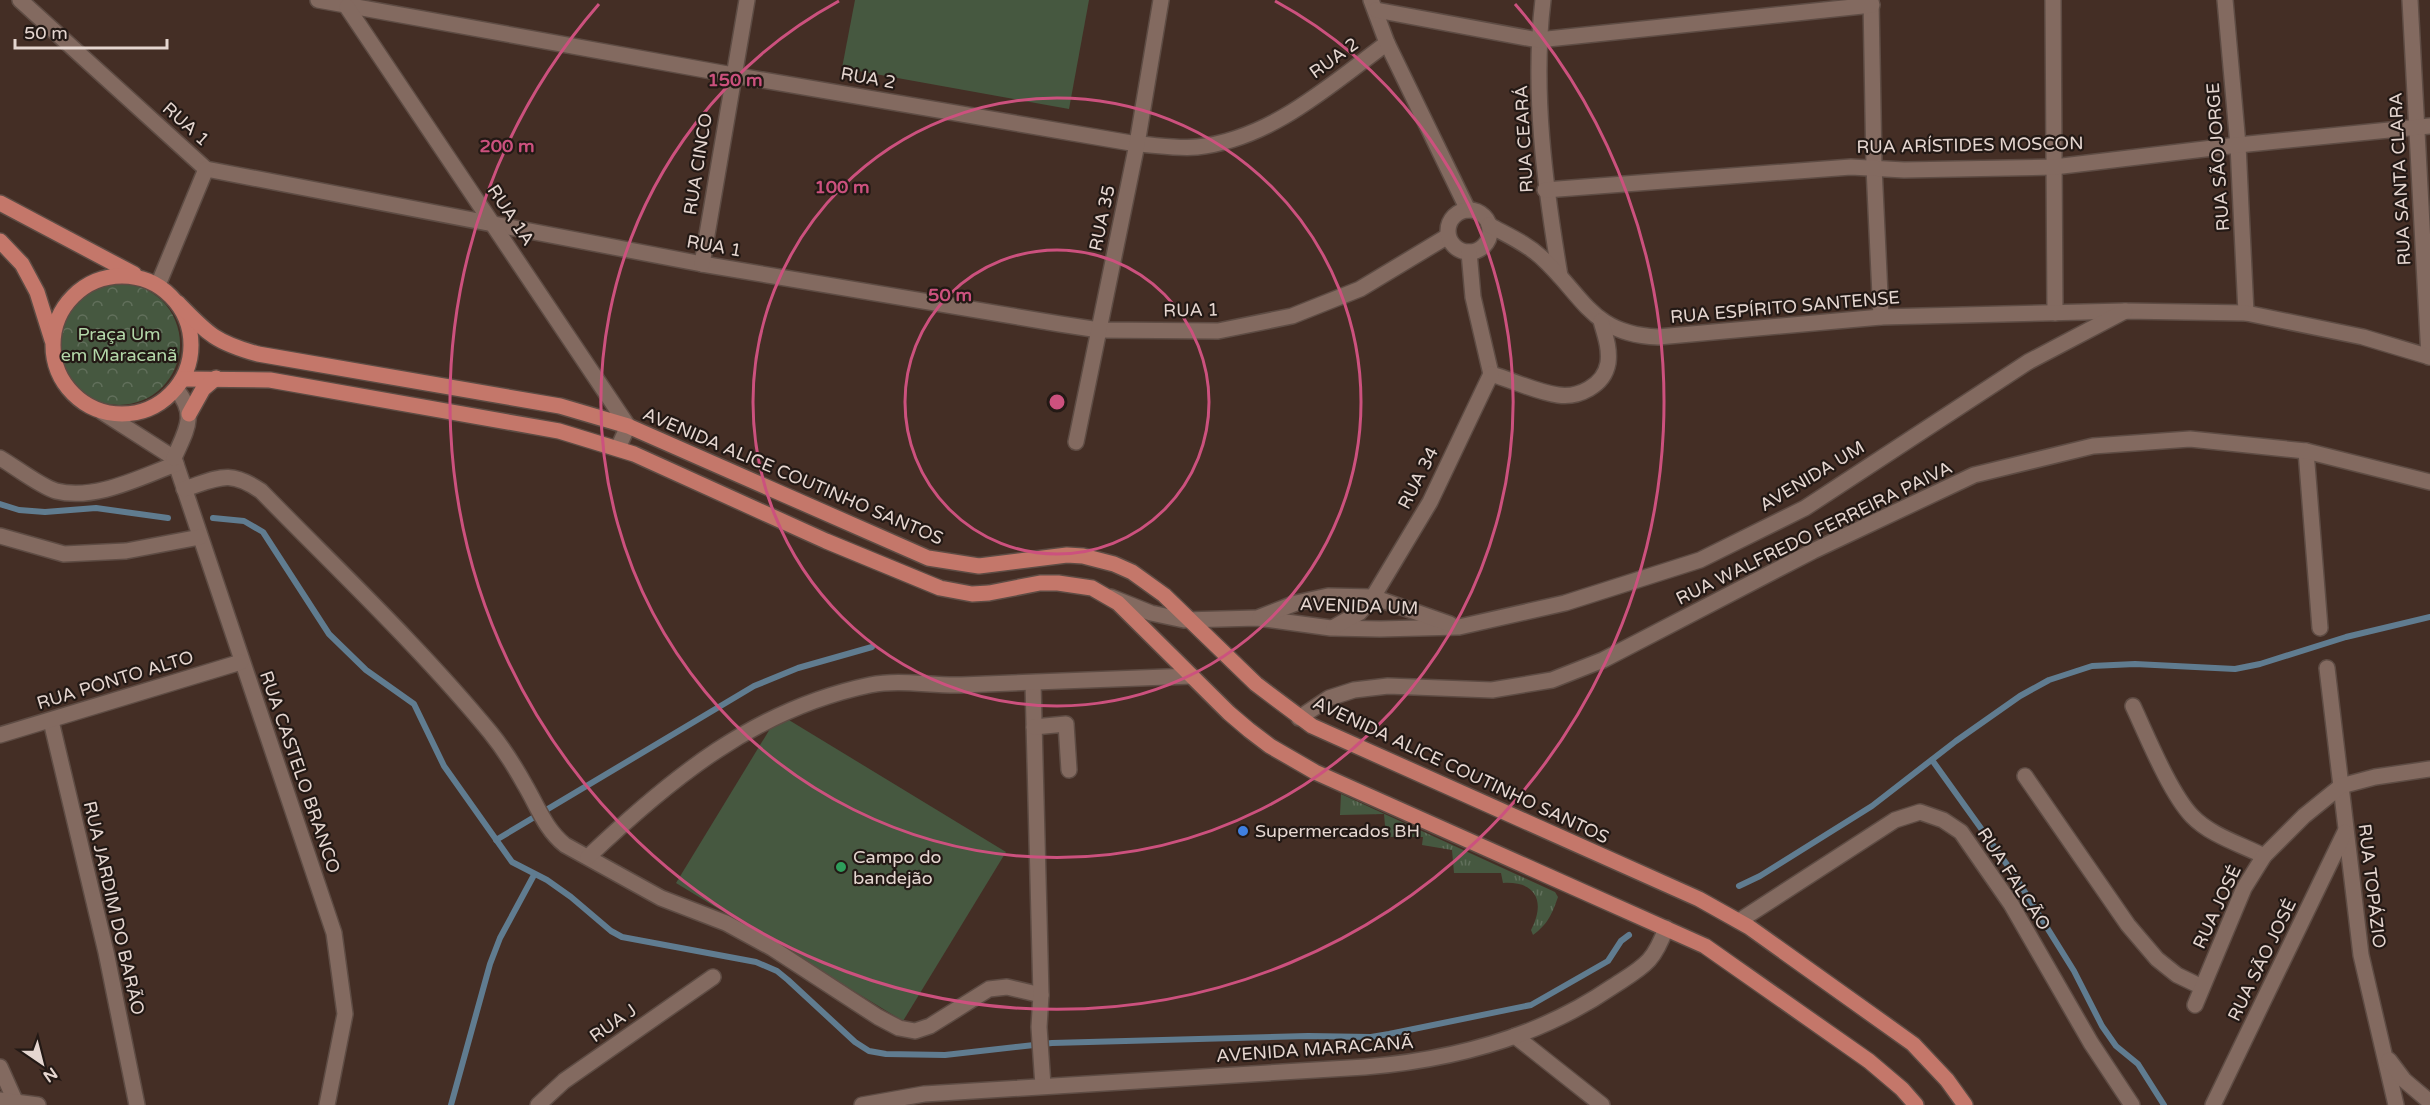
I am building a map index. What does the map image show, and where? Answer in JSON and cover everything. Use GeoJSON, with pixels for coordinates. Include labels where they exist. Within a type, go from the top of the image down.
{"type":"FeatureCollection","features":[{"type":"Feature","properties":{"kind":"main road"},"geometry":{"type":"LineString","coordinates":[[0,203],[158,285],[178,303],[190,327],[191,354],[179,384],[155,406],[129,414],[102,412],[75,397],[58,372],[37,292],[22,264],[0,241]]}},
{"type":"Feature","properties":{"kind":"main road"},"geometry":{"type":"LineString","coordinates":[[52,343],[58,318],[71,297],[91,283],[115,276],[140,277]]}},
{"type":"Feature","properties":{"kind":"main road","name":"AVENIDA ALICE COUTINHO SANTOS"},"geometry":{"type":"LineString","coordinates":[[178,303],[210,335],[240,349],[560,406],[628,426],[928,558],[979,566],[1067,555],[1098,559],[1132,572],[1164,595],[1192,620],[1256,684],[1299,718],[1332,737],[1699,899],[1739,921],[1912,1044],[1947,1080],[1965,1105]]}},
{"type":"Feature","properties":{"kind":"main road"},"geometry":{"type":"LineString","coordinates":[[179,384],[216,378],[270,380],[559,431],[618,448],[826,541],[940,588],[972,594],[1040,583],[1058,583],[1077,584],[1105,595],[1118,603],[1249,730],[1270,746],[1315,772],[1705,946],[1878,1068],[1916,1105]]}},
{"type":"Feature","properties":{"kind":"main road"},"geometry":{"type":"LineString","coordinates":[[189,414],[203,389],[216,378]]}},
{"type":"Feature","properties":{"kind":"street","name":"RUA 1"},"geometry":{"type":"LineString","coordinates":[[20,0],[206,168],[702,264],[1099,330],[1218,330],[1292,316],[1360,289],[1448,236]]}},
{"type":"Feature","properties":{"kind":"street","name":"RUA 2"},"geometry":{"type":"LineString","coordinates":[[318,0],[733,75],[1137,144],[1195,147],[1244,137],[1292,113],[1387,44]]}},
{"type":"Feature","properties":{"kind":"street","name":"RUA CINCO"},"geometry":{"type":"LineString","coordinates":[[702,264],[747,0]]}},
{"type":"Feature","properties":{"kind":"street","name":"RUA 35"},"geometry":{"type":"LineString","coordinates":[[1077,442],[1137,144],[1161,0]]}},
{"type":"Feature","properties":{"kind":"street","name":"RUA CEARÁ"},"geometry":{"type":"LineString","coordinates":[[1543,0],[1538,40],[1545,190],[1560,276]]}},
{"type":"Feature","properties":{"kind":"street"},"geometry":{"type":"LineString","coordinates":[[2053,0],[2055,313]]}},
{"type":"Feature","properties":{"kind":"street","name":"RUA SÃO JORGE"},"geometry":{"type":"LineString","coordinates":[[2225,0],[2238,145],[2246,313]]}},
{"type":"Feature","properties":{"kind":"street","name":"RUA SANTA CLARA"},"geometry":{"type":"LineString","coordinates":[[2410,0],[2424,127],[2430,357]]}},
{"type":"Feature","properties":{"kind":"street"},"geometry":{"type":"LineString","coordinates":[[1373,5],[1538,40],[1871,2],[1874,167],[1881,316]]}},
{"type":"Feature","properties":{"kind":"street"},"geometry":{"type":"LineString","coordinates":[[1373,5],[1387,44],[1468,210]]}},
{"type":"Feature","properties":{"kind":"street","name":"RUA 1A"},"geometry":{"type":"LineString","coordinates":[[347,7],[628,426]]}},
{"type":"Feature","properties":{"kind":"street","name":"RUA ARÍSTIDES MOSCON"},"geometry":{"type":"LineString","coordinates":[[1545,190],[1851,167],[1904,170],[2054,167],[2238,145],[2424,127]]}},
{"type":"Feature","properties":{"kind":"street"},"geometry":{"type":"LineString","coordinates":[[158,285],[206,168]]}},
{"type":"Feature","properties":{"kind":"street"},"geometry":{"type":"LineString","coordinates":[[1468,210],[1477,212],[1485,217],[1489,225],[1490,235],[1486,243],[1479,249],[1469,252],[1460,250],[1448,236],[1448,227],[1452,218],[1459,212],[1468,210]]}},
{"type":"Feature","properties":{"kind":"street","name":"RUA ESPÍRITO SANTENSE"},"geometry":{"type":"LineString","coordinates":[[1489,225],[1540,255],[1600,321],[1616,330],[1639,336],[1658,337],[1881,316],[2125,311],[2246,313],[2363,337],[2430,357]]}},
{"type":"Feature","properties":{"kind":"street"},"geometry":{"type":"LineString","coordinates":[[1469,252],[1473,297],[1491,374],[1556,395],[1569,396],[1585,392],[1598,381],[1608,365],[1608,345],[1600,321]]}},
{"type":"Feature","properties":{"kind":"street","name":"AVENIDA UM"},"geometry":{"type":"LineString","coordinates":[[1105,595],[1151,613],[1192,620],[1257,618],[1331,628],[1380,630],[1459,627],[1565,603],[1700,560],[1804,508],[2028,363],[2125,311]]}},
{"type":"Feature","properties":{"kind":"street","name":"RUA 34"},"geometry":{"type":"LineString","coordinates":[[1331,628],[1350,620],[1373,597],[1430,502],[1491,374]]}},
{"type":"Feature","properties":{"kind":"street"},"geometry":{"type":"LineString","coordinates":[[0,458],[54,491],[79,494],[106,488],[175,461],[189,414],[179,384]]}},
{"type":"Feature","properties":{"kind":"street"},"geometry":{"type":"LineString","coordinates":[[102,412],[175,461]]}},
{"type":"Feature","properties":{"kind":"street"},"geometry":{"type":"LineString","coordinates":[[618,448],[628,426]]}},
{"type":"Feature","properties":{"kind":"street","name":"RUA WALFREDO FERREIRA PAIVA"},"geometry":{"type":"LineString","coordinates":[[1299,718],[1329,698],[1354,690],[1388,686],[1492,690],[1552,680],[1603,660],[1813,551],[1974,475],[2094,446],[2179,440],[2306,451],[2430,482]]}},
{"type":"Feature","properties":{"kind":"street"},"geometry":{"type":"LineString","coordinates":[[2306,451],[2320,628]]}},
{"type":"Feature","properties":{"kind":"street","name":"RUA CASTELO BRANCO"},"geometry":{"type":"LineString","coordinates":[[175,461],[334,933],[345,1014],[327,1105]]}},
{"type":"Feature","properties":{"kind":"street"},"geometry":{"type":"LineString","coordinates":[[184,489],[223,477],[243,479],[261,491],[492,734],[525,784],[550,831],[565,845],[661,898],[726,923],[772,948],[878,1017],[899,1028],[915,1031],[930,1026],[989,989],[1006,987],[1041,995]]}},
{"type":"Feature","properties":{"kind":"street"},"geometry":{"type":"LineString","coordinates":[[0,536],[64,554],[126,551],[200,537]]}},
{"type":"Feature","properties":{"kind":"street","name":"AVENIDA UM"},"geometry":{"type":"LineString","coordinates":[[1257,618],[1296,603],[1328,596],[1373,597],[1459,627]]}},
{"type":"Feature","properties":{"kind":"street","name":"RUA PONTO ALTO"},"geometry":{"type":"LineString","coordinates":[[7,733],[241,662]]}},
{"type":"Feature","properties":{"kind":"street","name":"RUA TOPÁZIO"},"geometry":{"type":"LineString","coordinates":[[2327,668],[2361,955],[2396,1105]]}},
{"type":"Feature","properties":{"kind":"street"},"geometry":{"type":"LineString","coordinates":[[588,857],[639,809],[691,768],[769,719],[790,709],[869,686],[891,682],[943,685],[1192,676]]}},
{"type":"Feature","properties":{"kind":"street"},"geometry":{"type":"LineString","coordinates":[[1033,683],[1041,995],[1039,1027],[1043,1086]]}},
{"type":"Feature","properties":{"kind":"street"},"geometry":{"type":"LineString","coordinates":[[2133,706],[2177,796],[2191,816],[2207,828],[2264,856]]}},
{"type":"Feature","properties":{"kind":"street"},"geometry":{"type":"LineString","coordinates":[[0,721],[7,733]]}},
{"type":"Feature","properties":{"kind":"street","name":"RUA JARDIM DO BARÃO"},"geometry":{"type":"LineString","coordinates":[[51,721],[106,952],[137,1105]]}},
{"type":"Feature","properties":{"kind":"street"},"geometry":{"type":"LineString","coordinates":[[1034,727],[1066,724],[1069,770]]}},
{"type":"Feature","properties":{"kind":"street"},"geometry":{"type":"LineString","coordinates":[[2341,786],[2375,777],[2430,769]]}},
{"type":"Feature","properties":{"kind":"street"},"geometry":{"type":"LineString","coordinates":[[2025,776],[2128,925],[2163,964],[2177,975],[2202,987]]}},
{"type":"Feature","properties":{"kind":"street","name":"RUA JOSÉ"},"geometry":{"type":"LineString","coordinates":[[2195,1005],[2244,888],[2264,856],[2304,816],[2341,786]]}},
{"type":"Feature","properties":{"kind":"street","name":"RUA FALCÃO"},"geometry":{"type":"LineString","coordinates":[[1739,921],[1895,820],[1920,812],[1943,820],[1962,832],[2011,904],[2091,1043],[2132,1105]]}},
{"type":"Feature","properties":{"kind":"street","name":"RUA SÃO JOSÉ"},"geometry":{"type":"LineString","coordinates":[[2214,1105],[2345,832]]}},
{"type":"Feature","properties":{"kind":"street","name":"AVENIDA MARACANÃ"},"geometry":{"type":"LineString","coordinates":[[862,1105],[1043,1086],[1401,1064],[1473,1050],[1515,1036],[1581,1006],[1648,962],[1666,928]]}},
{"type":"Feature","properties":{"kind":"street","name":"RUA J"},"geometry":{"type":"LineString","coordinates":[[538,1105],[564,1081],[713,977]]}},
{"type":"Feature","properties":{"kind":"street"},"geometry":{"type":"LineString","coordinates":[[1515,1036],[1602,1105]]}},
{"type":"Feature","properties":{"kind":"street"},"geometry":{"type":"LineString","coordinates":[[2386,1055],[2404,1080],[2430,1102]]}},
{"type":"Feature","properties":{"kind":"street"},"geometry":{"type":"LineString","coordinates":[[0,1067],[17,1104]]}},
{"type":"Feature","properties":{"kind":"street"},"geometry":{"type":"LineString","coordinates":[[0,1101],[38,1105]]}},
{"type":"Feature","properties":{"kind":"green space"},"geometry":{"type":"Polygon","coordinates":[[[855,0],[1089,0],[1069,109],[842,68],[855,0]]]}},
{"type":"Feature","properties":{"kind":"green space","name":"Praça Um em Maracanã"},"geometry":{"type":"Polygon","coordinates":[[[119,283],[142,288],[162,301],[175,321],[180,344],[175,367],[162,387],[142,400],[119,405],[96,400],[76,387],[63,367],[58,344],[63,321],[76,301],[96,288],[119,283]]]}},
{"type":"Feature","properties":{"kind":"green space","name":"Campo do bandejão"},"geometry":{"type":"Polygon","coordinates":[[[779,714],[1006,852],[903,1021],[676,883],[779,714]]]}},
{"type":"Feature","properties":{"kind":"green space"},"geometry":{"type":"Polygon","coordinates":[[[1341,794],[1555,892],[1558,897],[1549,918],[1533,935],[1531,930],[1538,910],[1535,895],[1530,889],[1514,883],[1503,883],[1501,873],[1454,873],[1452,850],[1422,845],[1423,837],[1386,837],[1384,814],[1340,815],[1341,794]]]}},
{"type":"Feature","properties":{"kind":"waterway"},"geometry":{"type":"LineString","coordinates":[[0,504],[19,510],[45,512],[96,508],[168,518]]}},
{"type":"Feature","properties":{"kind":"waterway"},"geometry":{"type":"LineString","coordinates":[[213,518],[244,521],[263,532],[329,634],[366,670],[414,704],[444,766],[512,862],[547,880],[611,931],[622,937],[756,962],[777,971],[855,1042],[869,1051],[886,1054],[945,1055],[1052,1043],[1308,1036],[1371,1037],[1531,1005],[1608,961],[1621,941],[1629,935]]}},
{"type":"Feature","properties":{"kind":"waterway"},"geometry":{"type":"LineString","coordinates":[[1739,886],[1760,876],[1872,806],[1956,741],[2020,696],[2049,680],[2092,666],[2135,664],[2235,669],[2260,664],[2346,637],[2430,617]]}},
{"type":"Feature","properties":{"kind":"waterway"},"geometry":{"type":"LineString","coordinates":[[496,840],[754,686],[798,668],[872,647]]}},
{"type":"Feature","properties":{"kind":"waterway"},"geometry":{"type":"LineString","coordinates":[[1932,760],[2013,873],[2074,971],[2102,1026],[2116,1046],[2138,1064],[2164,1105]]}},
{"type":"Feature","properties":{"kind":"waterway"},"geometry":{"type":"LineString","coordinates":[[451,1105],[490,964],[500,938],[534,875]]}},
{"type":"Feature","properties":{"kind":"place","name":"Supermercados BH"},"geometry":{"type":"Point","coordinates":[1243,831]}},
{"type":"Feature","properties":{"kind":"place","name":"Campo do bandejão"},"geometry":{"type":"Point","coordinates":[841,867]}}]}
